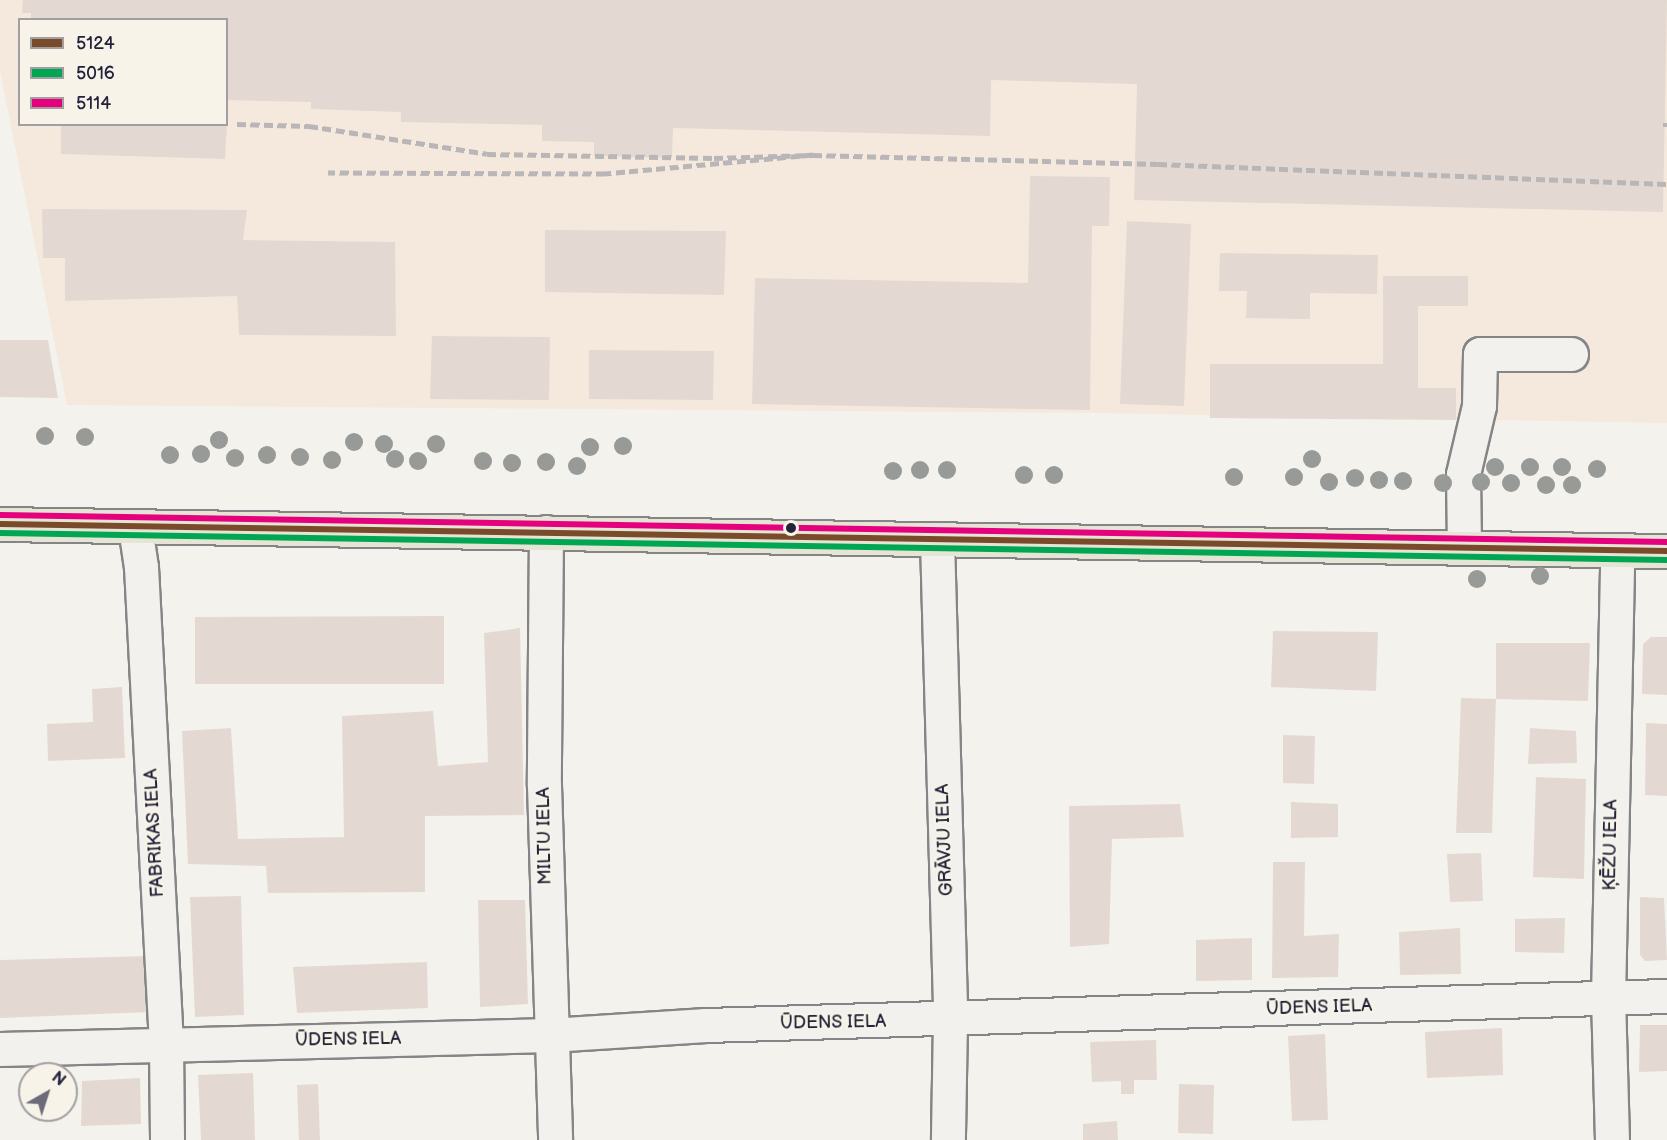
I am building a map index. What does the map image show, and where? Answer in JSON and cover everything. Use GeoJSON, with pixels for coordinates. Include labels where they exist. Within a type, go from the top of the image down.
{"type":"FeatureCollection","features":[{"type":"Feature","properties":{"kind":"highway"},"geometry":{"type":"LineString","coordinates":[[0,524],[1667,551]]}},
{"type":"Feature","properties":{"kind":"street"},"geometry":{"type":"LineString","coordinates":[[1464,546],[1463,474],[1479,406],[1480,354],[1571,354]]}},
{"type":"Feature","properties":{"kind":"street","name":"FABRIKAS IELA"},"geometry":{"type":"LineString","coordinates":[[135,527],[141,567],[166,1043],[167,1140]]}},
{"type":"Feature","properties":{"kind":"street","name":"MILTU IELA"},"geometry":{"type":"LineString","coordinates":[[546,532],[544,785],[555,1140]]}},
{"type":"Feature","properties":{"kind":"street","name":"GRĀVJU IELA"},"geometry":{"type":"LineString","coordinates":[[937,540],[950,1020],[948,1140]]}},
{"type":"Feature","properties":{"kind":"street","name":"ĶĒŽU IELA"},"geometry":{"type":"LineString","coordinates":[[1612,1140],[1608,998],[1617,551]]}},
{"type":"Feature","properties":{"kind":"street","name":"ŪDENS IELA"},"geometry":{"type":"LineString","coordinates":[[0,1049],[550,1035],[706,1025],[950,1020],[1667,996]]}},
{"type":"Feature","properties":{"kind":"shaded area"},"geometry":{"type":"Polygon","coordinates":[[[0,0],[1667,0],[1667,423],[1092,413],[67,405],[0,71],[0,0]]]}},
{"type":"Feature","properties":{"kind":"building"},"geometry":{"type":"Polygon","coordinates":[[[23,0],[1667,0],[1663,212],[1134,200],[1137,84],[991,80],[990,136],[673,128],[672,158],[594,156],[594,142],[542,141],[542,125],[401,122],[401,112],[311,109],[311,102],[228,100],[228,18],[31,18],[31,13],[22,13],[23,0]]]}},
{"type":"Feature","properties":{"kind":"building"},"geometry":{"type":"Polygon","coordinates":[[[61,126],[227,126],[225,159],[61,154],[61,126]]]}},
{"type":"Feature","properties":{"kind":"building"},"geometry":{"type":"Polygon","coordinates":[[[1030,176],[1110,177],[1109,226],[1092,226],[1090,410],[752,404],[755,278],[1028,283],[1030,176]]]}},
{"type":"Feature","properties":{"kind":"building"},"geometry":{"type":"Polygon","coordinates":[[[42,209],[247,210],[243,240],[395,242],[396,336],[239,335],[237,296],[65,301],[65,258],[43,258],[42,209]]]}},
{"type":"Feature","properties":{"kind":"building"},"geometry":{"type":"Polygon","coordinates":[[[1127,221],[1191,224],[1184,406],[1120,404],[1127,221]]]}},
{"type":"Feature","properties":{"kind":"building"},"geometry":{"type":"Polygon","coordinates":[[[545,230],[726,231],[724,295],[545,292],[545,230]]]}},
{"type":"Feature","properties":{"kind":"building"},"geometry":{"type":"Polygon","coordinates":[[[1220,253],[1378,255],[1377,294],[1310,293],[1310,319],[1246,318],[1247,291],[1219,291],[1220,253]]]}},
{"type":"Feature","properties":{"kind":"building"},"geometry":{"type":"Polygon","coordinates":[[[1383,276],[1468,276],[1468,306],[1418,306],[1418,388],[1456,388],[1456,420],[1210,418],[1210,364],[1383,364],[1383,276]]]}},
{"type":"Feature","properties":{"kind":"building"},"geometry":{"type":"Polygon","coordinates":[[[432,336],[550,337],[549,400],[430,399],[432,336]]]}},
{"type":"Feature","properties":{"kind":"building"},"geometry":{"type":"Polygon","coordinates":[[[0,340],[48,340],[58,398],[0,397],[0,340]]]}},
{"type":"Feature","properties":{"kind":"building"},"geometry":{"type":"Polygon","coordinates":[[[589,350],[714,351],[713,400],[589,399],[589,350]]]}},
{"type":"Feature","properties":{"kind":"building"},"geometry":{"type":"Polygon","coordinates":[[[444,616],[444,684],[195,684],[195,617],[444,616]]]}},
{"type":"Feature","properties":{"kind":"building"},"geometry":{"type":"Polygon","coordinates":[[[520,628],[524,815],[425,816],[425,892],[268,893],[266,866],[188,864],[182,731],[231,728],[238,839],[344,837],[342,716],[433,711],[438,766],[488,762],[484,633],[520,628]]]}},
{"type":"Feature","properties":{"kind":"building"},"geometry":{"type":"Polygon","coordinates":[[[1273,631],[1378,632],[1376,691],[1271,687],[1273,631]]]}},
{"type":"Feature","properties":{"kind":"building"},"geometry":{"type":"Polygon","coordinates":[[[1651,637],[1667,637],[1667,695],[1642,694],[1643,644],[1651,637]]]}},
{"type":"Feature","properties":{"kind":"building"},"geometry":{"type":"Polygon","coordinates":[[[1496,643],[1590,643],[1588,701],[1496,699],[1496,643]]]}},
{"type":"Feature","properties":{"kind":"building"},"geometry":{"type":"Polygon","coordinates":[[[122,687],[125,758],[48,761],[47,724],[93,722],[92,689],[122,687]]]}},
{"type":"Feature","properties":{"kind":"building"},"geometry":{"type":"Polygon","coordinates":[[[1461,698],[1496,699],[1492,833],[1456,833],[1461,698]]]}},
{"type":"Feature","properties":{"kind":"building"},"geometry":{"type":"Polygon","coordinates":[[[1646,723],[1667,724],[1667,796],[1645,795],[1646,723]]]}},
{"type":"Feature","properties":{"kind":"building"},"geometry":{"type":"Polygon","coordinates":[[[1530,728],[1576,731],[1577,763],[1528,764],[1530,728]]]}},
{"type":"Feature","properties":{"kind":"building"},"geometry":{"type":"Polygon","coordinates":[[[1283,735],[1315,736],[1314,784],[1283,783],[1283,735]]]}},
{"type":"Feature","properties":{"kind":"building"},"geometry":{"type":"Polygon","coordinates":[[[1536,777],[1586,779],[1584,879],[1533,877],[1536,777]]]}},
{"type":"Feature","properties":{"kind":"building"},"geometry":{"type":"Polygon","coordinates":[[[1291,802],[1338,804],[1338,837],[1291,838],[1291,802]]]}},
{"type":"Feature","properties":{"kind":"building"},"geometry":{"type":"Polygon","coordinates":[[[1180,804],[1184,837],[1112,839],[1109,944],[1070,947],[1069,806],[1180,804]]]}},
{"type":"Feature","properties":{"kind":"building"},"geometry":{"type":"Polygon","coordinates":[[[1481,853],[1483,901],[1450,902],[1447,854],[1481,853]]]}},
{"type":"Feature","properties":{"kind":"building"},"geometry":{"type":"Polygon","coordinates":[[[1273,862],[1305,862],[1304,936],[1339,934],[1338,977],[1272,978],[1273,862]]]}},
{"type":"Feature","properties":{"kind":"building"},"geometry":{"type":"Polygon","coordinates":[[[241,896],[244,1015],[195,1017],[190,897],[241,896]]]}},
{"type":"Feature","properties":{"kind":"building"},"geometry":{"type":"Polygon","coordinates":[[[1640,897],[1664,898],[1667,960],[1645,961],[1640,955],[1640,897]]]}},
{"type":"Feature","properties":{"kind":"building"},"geometry":{"type":"Polygon","coordinates":[[[478,900],[525,900],[528,1004],[480,1007],[478,900]]]}},
{"type":"Feature","properties":{"kind":"building"},"geometry":{"type":"Polygon","coordinates":[[[1565,918],[1564,953],[1515,952],[1515,919],[1565,918]]]}},
{"type":"Feature","properties":{"kind":"building"},"geometry":{"type":"Polygon","coordinates":[[[1460,928],[1461,974],[1400,975],[1399,932],[1460,928]]]}},
{"type":"Feature","properties":{"kind":"building"},"geometry":{"type":"Polygon","coordinates":[[[1252,938],[1252,980],[1196,981],[1196,940],[1252,938]]]}},
{"type":"Feature","properties":{"kind":"building"},"geometry":{"type":"Polygon","coordinates":[[[147,956],[149,1012],[0,1018],[0,960],[147,956]]]}},
{"type":"Feature","properties":{"kind":"building"},"geometry":{"type":"Polygon","coordinates":[[[427,962],[428,1008],[297,1013],[293,967],[427,962]]]}},
{"type":"Feature","properties":{"kind":"building"},"geometry":{"type":"Polygon","coordinates":[[[1640,1025],[1667,1025],[1667,1071],[1639,1072],[1640,1025]]]}},
{"type":"Feature","properties":{"kind":"building"},"geometry":{"type":"Polygon","coordinates":[[[1502,1028],[1503,1075],[1427,1078],[1425,1032],[1502,1028]]]}},
{"type":"Feature","properties":{"kind":"building"},"geometry":{"type":"Polygon","coordinates":[[[1325,1034],[1328,1120],[1292,1121],[1288,1036],[1325,1034]]]}},
{"type":"Feature","properties":{"kind":"building"},"geometry":{"type":"Polygon","coordinates":[[[1156,1040],[1157,1080],[1134,1080],[1134,1094],[1121,1094],[1121,1081],[1092,1082],[1090,1042],[1156,1040]]]}},
{"type":"Feature","properties":{"kind":"building"},"geometry":{"type":"Polygon","coordinates":[[[253,1073],[255,1140],[201,1140],[198,1075],[253,1073]]]}},
{"type":"Feature","properties":{"kind":"building"},"geometry":{"type":"Polygon","coordinates":[[[140,1078],[141,1124],[81,1126],[82,1081],[140,1078]]]}},
{"type":"Feature","properties":{"kind":"building"},"geometry":{"type":"Polygon","coordinates":[[[318,1084],[320,1140],[299,1140],[297,1085],[318,1084]]]}},
{"type":"Feature","properties":{"kind":"building"},"geometry":{"type":"Polygon","coordinates":[[[1179,1084],[1214,1085],[1213,1134],[1178,1133],[1179,1084]]]}},
{"type":"Feature","properties":{"kind":"building"},"geometry":{"type":"Polygon","coordinates":[[[1117,1121],[1118,1140],[1083,1140],[1083,1124],[1117,1121]]]}},
{"type":"Feature","properties":{"kind":"railway"},"geometry":{"type":"LineString","coordinates":[[237,124],[309,126],[487,154],[714,158],[813,155],[605,174],[328,173]]}},
{"type":"Feature","properties":{"kind":"railway"},"geometry":{"type":"LineString","coordinates":[[813,155],[1158,164],[1667,184]]}},
{"type":"Feature","properties":{"kind":"transit line","name":"5114"},"geometry":{"type":"LineString","coordinates":[[0,515],[1667,542]]}},
{"type":"Feature","properties":{"kind":"transit line","name":"5124"},"geometry":{"type":"LineString","coordinates":[[0,524],[1667,551]]}},
{"type":"Feature","properties":{"kind":"transit line","name":"5016"},"geometry":{"type":"LineString","coordinates":[[0,533],[1667,560]]}}]}
